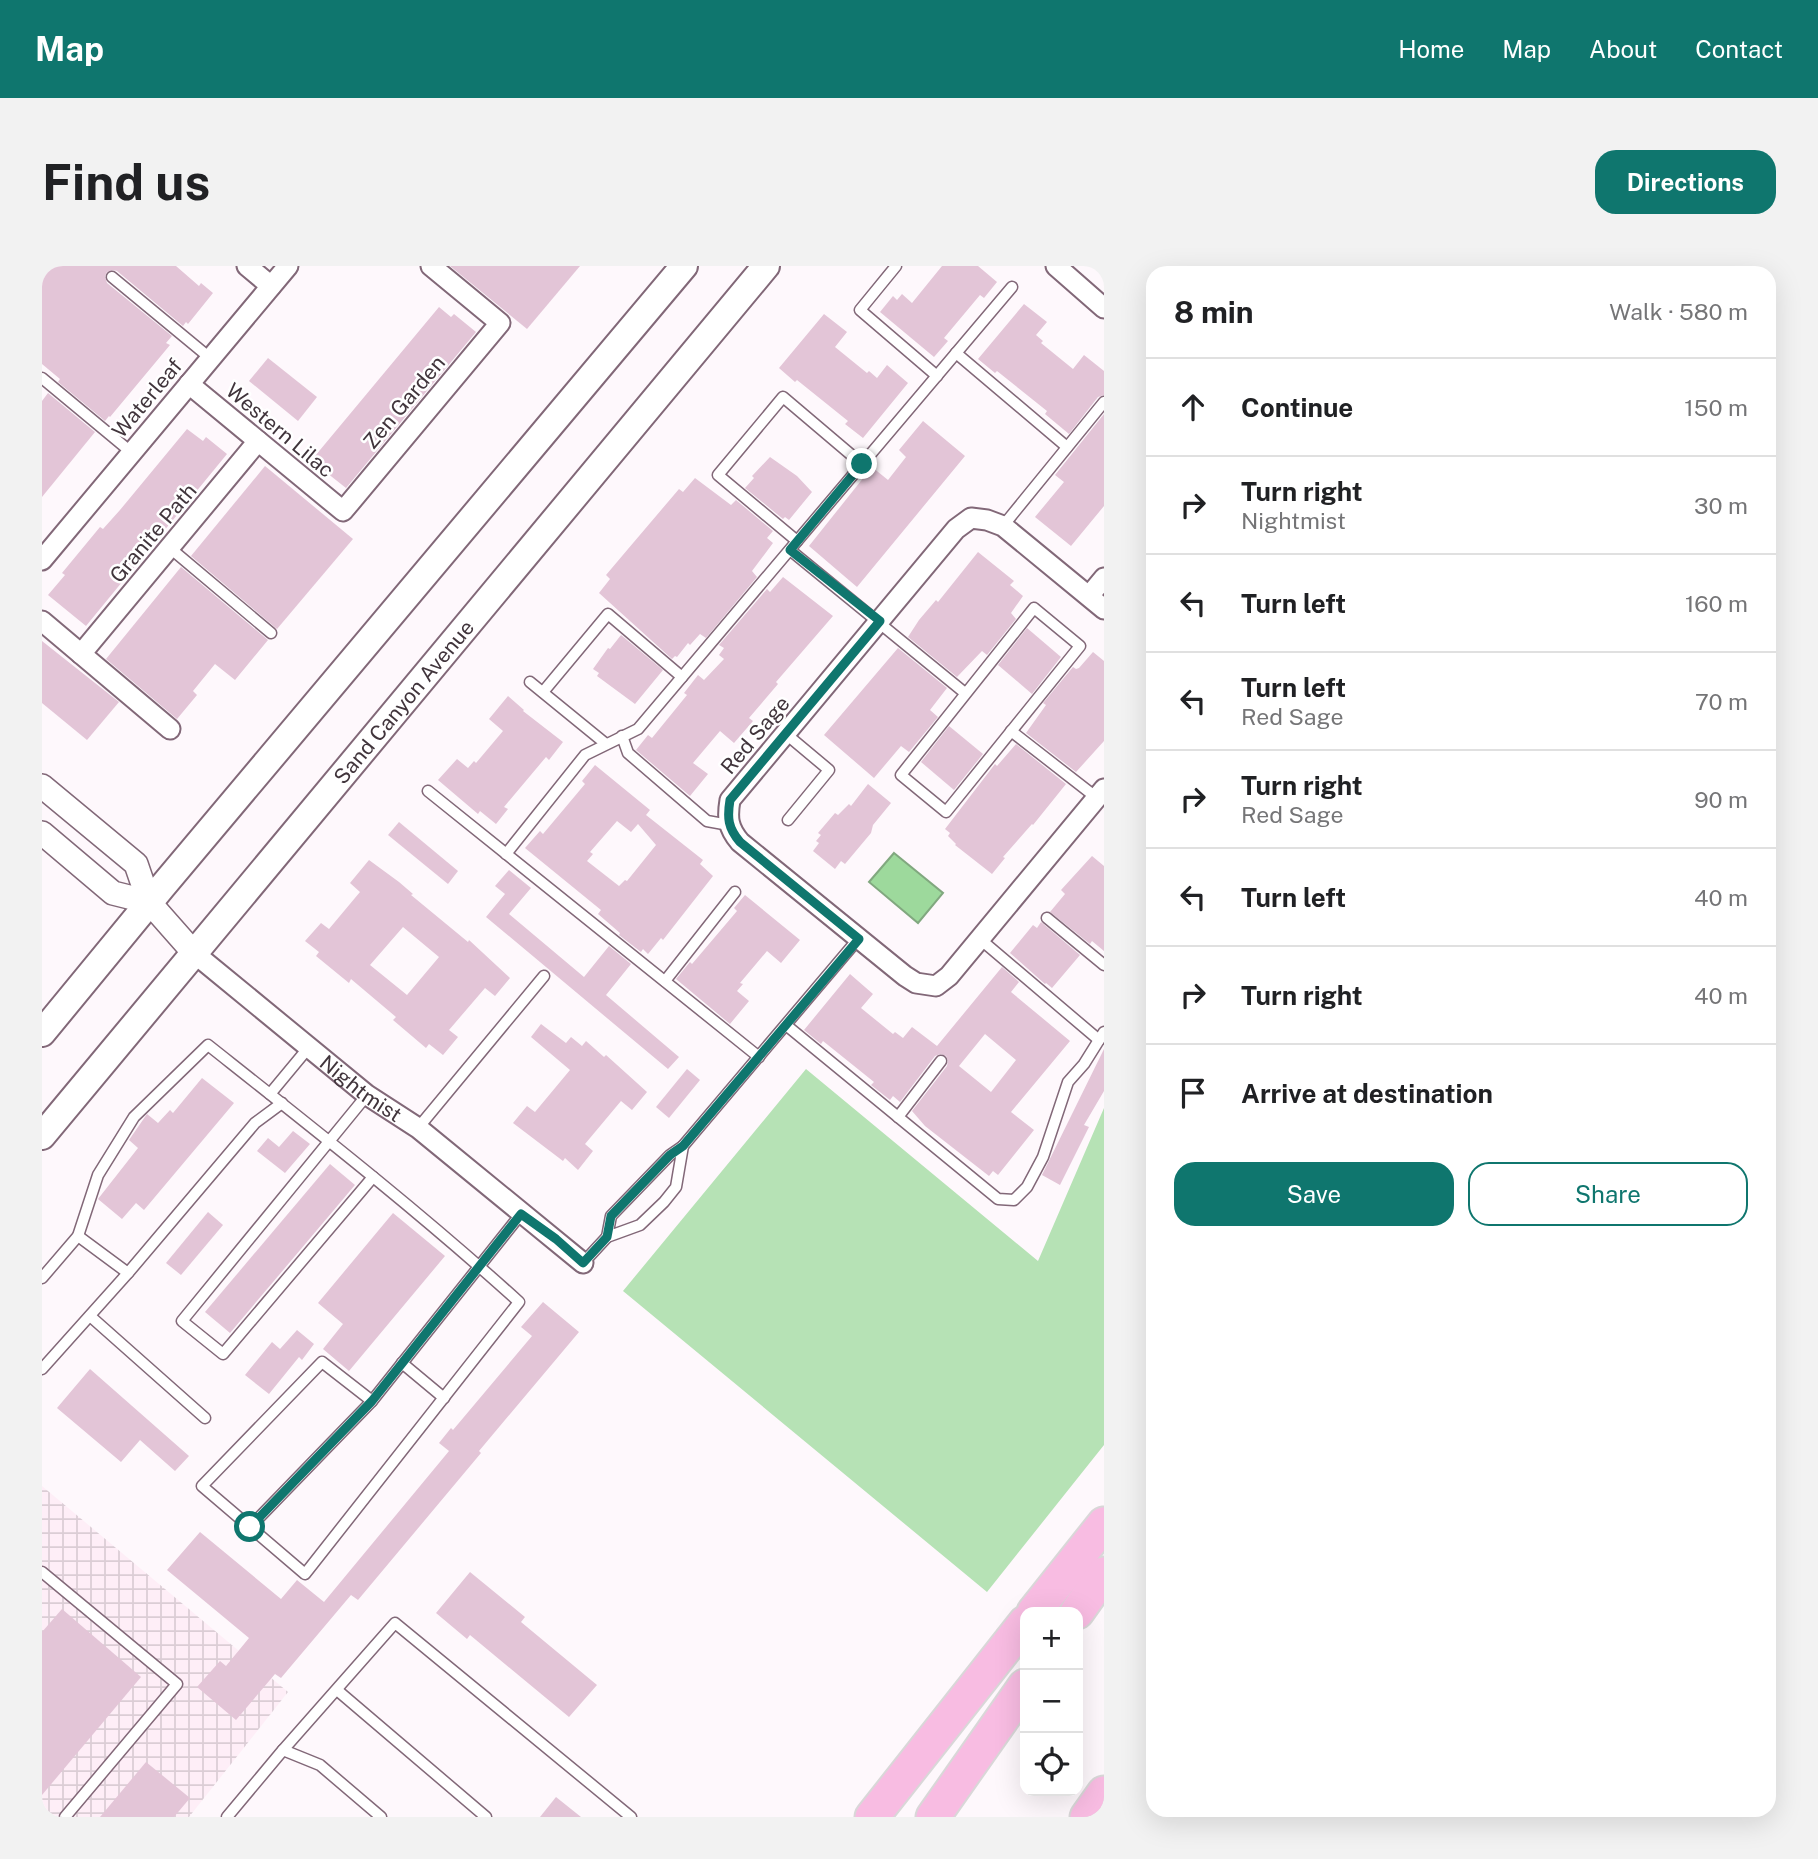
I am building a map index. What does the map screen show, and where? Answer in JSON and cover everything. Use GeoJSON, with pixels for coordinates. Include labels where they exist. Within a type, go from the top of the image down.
{"type":"FeatureCollection","features":[{"type":"Feature","properties":{"kind":"highway"},"geometry":{"type":"LineString","coordinates":[[1038,1607],[1104,1524]]}},
{"type":"Feature","properties":{"kind":"highway"},"geometry":{"type":"LineString","coordinates":[[1081,1607],[1104,1574]]}},
{"type":"Feature","properties":{"kind":"highway"},"geometry":{"type":"LineString","coordinates":[[872,1817],[1020,1629]]}},
{"type":"Feature","properties":{"kind":"highway"},"geometry":{"type":"LineString","coordinates":[[933,1817],[1020,1693]]}},
{"type":"Feature","properties":{"kind":"highway"},"geometry":{"type":"LineString","coordinates":[[1087,1817],[1104,1793]]}},
{"type":"Feature","properties":{"kind":"main road"},"geometry":{"type":"LineString","coordinates":[[42,1033],[684,266]]}},
{"type":"Feature","properties":{"kind":"main road","name":"Sand Canyon Avenue"},"geometry":{"type":"LineString","coordinates":[[42,1136],[766,266]]}},
{"type":"Feature","properties":{"kind":"street"},"geometry":{"type":"LineString","coordinates":[[247,266],[271,286]]}},
{"type":"Feature","properties":{"kind":"street","name":"Waterleaf"},"geometry":{"type":"LineString","coordinates":[[48,549],[288,266]]}},
{"type":"Feature","properties":{"kind":"street","name":"Zen Garden"},"geometry":{"type":"LineString","coordinates":[[342,511],[499,323],[431,266]]}},
{"type":"Feature","properties":{"kind":"street"},"geometry":{"type":"LineString","coordinates":[[1056,266],[1104,308]]}},
{"type":"Feature","properties":{"kind":"street","name":"Western Lilac"},"geometry":{"type":"LineString","coordinates":[[189,384],[342,511]]}},
{"type":"Feature","properties":{"kind":"street","name":"Granite Path"},"geometry":{"type":"LineString","coordinates":[[81,653],[258,441]]}},
{"type":"Feature","properties":{"kind":"street","name":"Red Sage"},"geometry":{"type":"LineString","coordinates":[[729,825],[730,800],[956,529],[971,518],[1003,526],[1096,603],[1104,578]]}},
{"type":"Feature","properties":{"kind":"street"},"geometry":{"type":"LineString","coordinates":[[42,621],[170,729]]}},
{"type":"Feature","properties":{"kind":"street","name":"Nightmist"},"geometry":{"type":"LineString","coordinates":[[42,786],[136,864],[149,902],[194,953],[367,1095],[418,1128],[583,1263]]}},
{"type":"Feature","properties":{"kind":"street"},"geometry":{"type":"LineString","coordinates":[[729,825],[740,842],[916,984],[936,986],[949,976],[1100,793]]}},
{"type":"Feature","properties":{"kind":"street"},"geometry":{"type":"LineString","coordinates":[[42,832],[113,893],[149,902]]}},
{"type":"Feature","properties":{"kind":"lane"},"geometry":{"type":"LineString","coordinates":[[896,266],[860,310],[937,376]]}},
{"type":"Feature","properties":{"kind":"lane"},"geometry":{"type":"LineString","coordinates":[[112,277],[210,359]]}},
{"type":"Feature","properties":{"kind":"lane"},"geometry":{"type":"LineString","coordinates":[[506,854],[585,755],[638,729],[1012,287]]}},
{"type":"Feature","properties":{"kind":"lane"},"geometry":{"type":"LineString","coordinates":[[956,353],[1068,447]]}},
{"type":"Feature","properties":{"kind":"lane"},"geometry":{"type":"LineString","coordinates":[[42,378],[131,452]]}},
{"type":"Feature","properties":{"kind":"lane"},"geometry":{"type":"LineString","coordinates":[[797,541],[718,475],[783,397],[862,464]]}},
{"type":"Feature","properties":{"kind":"lane"},"geometry":{"type":"LineString","coordinates":[[1003,526],[1104,402]]}},
{"type":"Feature","properties":{"kind":"lane"},"geometry":{"type":"LineString","coordinates":[[170,548],[271,634]]}},
{"type":"Feature","properties":{"kind":"lane"},"geometry":{"type":"LineString","coordinates":[[790,550],[965,693]]}},
{"type":"Feature","properties":{"kind":"lane"},"geometry":{"type":"LineString","coordinates":[[1034,608],[1080,646],[1011,731],[946,812],[901,775],[1034,608]]}},
{"type":"Feature","properties":{"kind":"lane"},"geometry":{"type":"LineString","coordinates":[[543,692],[608,614],[682,677]]}},
{"type":"Feature","properties":{"kind":"lane"},"geometry":{"type":"LineString","coordinates":[[530,682],[606,744]]}},
{"type":"Feature","properties":{"kind":"lane"},"geometry":{"type":"LineString","coordinates":[[1011,731],[1100,793]]}},
{"type":"Feature","properties":{"kind":"lane"},"geometry":{"type":"LineString","coordinates":[[786,734],[829,770],[788,820]]}},
{"type":"Feature","properties":{"kind":"lane"},"geometry":{"type":"LineString","coordinates":[[622,736],[628,753],[707,821],[729,825]]}},
{"type":"Feature","properties":{"kind":"lane"},"geometry":{"type":"LineString","coordinates":[[428,791],[759,1057]]}},
{"type":"Feature","properties":{"kind":"lane"},"geometry":{"type":"LineString","coordinates":[[665,981],[736,892]]}},
{"type":"Feature","properties":{"kind":"lane"},"geometry":{"type":"LineString","coordinates":[[1047,918],[1104,965]]}},
{"type":"Feature","properties":{"kind":"lane"},"geometry":{"type":"LineString","coordinates":[[607,1237],[611,1216],[670,1155],[683,1146],[859,939]]}},
{"type":"Feature","properties":{"kind":"lane"},"geometry":{"type":"LineString","coordinates":[[786,1025],[998,1199],[1014,1200],[1027,1187],[1043,1157],[1068,1083],[1102,1036],[980,939]]}},
{"type":"Feature","properties":{"kind":"lane"},"geometry":{"type":"LineString","coordinates":[[418,1128],[544,976]]}},
{"type":"Feature","properties":{"kind":"lane"},"geometry":{"type":"LineString","coordinates":[[42,1278],[78,1236],[99,1175],[134,1117],[208,1045],[330,1141],[519,1302],[305,1574],[202,1486],[322,1362],[372,1401]]}},
{"type":"Feature","properties":{"kind":"lane"},"geometry":{"type":"LineString","coordinates":[[270,1094],[309,1047]]}},
{"type":"Feature","properties":{"kind":"lane"},"geometry":{"type":"LineString","coordinates":[[898,1116],[941,1061]]}},
{"type":"Feature","properties":{"kind":"lane"},"geometry":{"type":"LineString","coordinates":[[367,1095],[182,1321],[223,1354],[373,1177]]}},
{"type":"Feature","properties":{"kind":"lane"},"geometry":{"type":"LineString","coordinates":[[42,1369],[128,1273],[255,1123],[282,1103]]}},
{"type":"Feature","properties":{"kind":"lane"},"geometry":{"type":"LineString","coordinates":[[583,1263],[607,1237],[640,1225],[664,1202],[676,1187],[683,1146]]}},
{"type":"Feature","properties":{"kind":"lane"},"geometry":{"type":"LineString","coordinates":[[250,1527],[372,1401],[521,1214]]}},
{"type":"Feature","properties":{"kind":"lane"},"geometry":{"type":"LineString","coordinates":[[78,1236],[128,1273]]}},
{"type":"Feature","properties":{"kind":"lane"},"geometry":{"type":"LineString","coordinates":[[90,1316],[205,1418]]}},
{"type":"Feature","properties":{"kind":"lane"},"geometry":{"type":"LineString","coordinates":[[402,1363],[444,1398]]}},
{"type":"Feature","properties":{"kind":"lane"},"geometry":{"type":"LineString","coordinates":[[42,1572],[177,1684],[65,1817]]}},
{"type":"Feature","properties":{"kind":"lane"},"geometry":{"type":"LineString","coordinates":[[227,1817],[395,1623],[631,1817]]}},
{"type":"Feature","properties":{"kind":"lane"},"geometry":{"type":"LineString","coordinates":[[337,1690],[486,1817]]}},
{"type":"Feature","properties":{"kind":"lane"},"geometry":{"type":"LineString","coordinates":[[283,1750],[320,1765],[382,1817]]}},
{"type":"Feature","properties":{"kind":"shaded area"},"geometry":{"type":"Polygon","coordinates":[[[894,853],[943,893],[918,923],[869,882],[894,853]]]}},
{"type":"Feature","properties":{"kind":"shaded area"},"geometry":{"type":"Polygon","coordinates":[[[806,1069],[1038,1261],[1104,1108],[1104,1445],[987,1592],[623,1291],[806,1069]]]}},
{"type":"Feature","properties":{"kind":"shaded area"},"geometry":{"type":"Polygon","coordinates":[[[42,1486],[288,1692],[189,1817],[42,1817],[42,1486]]]}},
{"type":"Feature","properties":{"kind":"building"},"geometry":{"type":"Polygon","coordinates":[[[42,266],[176,266],[199,286],[201,283],[213,293],[188,324],[186,322],[183,326],[117,271],[107,272],[107,283],[172,336],[166,343],[170,345],[105,421],[58,382],[60,379],[42,364],[42,266]]]}},
{"type":"Feature","properties":{"kind":"building"},"geometry":{"type":"Polygon","coordinates":[[[450,266],[580,266],[527,329],[450,266]]]}},
{"type":"Feature","properties":{"kind":"building"},"geometry":{"type":"Polygon","coordinates":[[[942,266],[978,266],[997,282],[984,298],[980,295],[944,338],[948,341],[934,357],[880,312],[893,296],[897,300],[902,294],[912,303],[942,266]]]}},
{"type":"Feature","properties":{"kind":"building"},"geometry":{"type":"Polygon","coordinates":[[[1024,304],[1047,322],[1036,335],[1043,341],[1041,343],[1073,369],[1084,355],[1104,371],[1104,395],[1098,397],[1069,434],[1045,414],[1047,411],[978,359],[1024,304]]]}},
{"type":"Feature","properties":{"kind":"building"},"geometry":{"type":"Polygon","coordinates":[[[439,307],[451,317],[454,314],[476,332],[346,488],[327,473],[324,469],[327,466],[315,456],[439,307]]]}},
{"type":"Feature","properties":{"kind":"building"},"geometry":{"type":"Polygon","coordinates":[[[824,314],[847,332],[835,347],[877,378],[887,365],[908,383],[863,438],[845,424],[848,421],[779,368],[824,314]]]}},
{"type":"Feature","properties":{"kind":"building"},"geometry":{"type":"Polygon","coordinates":[[[268,358],[317,397],[298,421],[249,381],[268,358]]]}},
{"type":"Feature","properties":{"kind":"building"},"geometry":{"type":"Polygon","coordinates":[[[48,393],[95,432],[42,497],[42,401],[48,393]]]}},
{"type":"Feature","properties":{"kind":"building"},"geometry":{"type":"Polygon","coordinates":[[[1104,414],[1104,506],[1071,546],[1035,517],[1064,482],[1055,475],[1104,414]]]}},
{"type":"Feature","properties":{"kind":"building"},"geometry":{"type":"Polygon","coordinates":[[[923,421],[965,456],[857,587],[809,546],[872,467],[888,480],[906,457],[899,450],[923,421]]]}},
{"type":"Feature","properties":{"kind":"building"},"geometry":{"type":"Polygon","coordinates":[[[187,429],[203,441],[206,437],[227,454],[86,626],[48,595],[65,575],[62,573],[100,527],[103,529],[120,510],[187,429]]]}},
{"type":"Feature","properties":{"kind":"building"},"geometry":{"type":"Polygon","coordinates":[[[770,457],[797,476],[812,492],[789,520],[785,517],[783,519],[745,488],[770,457]]]}},
{"type":"Feature","properties":{"kind":"building"},"geometry":{"type":"Polygon","coordinates":[[[265,466],[353,539],[277,629],[191,556],[265,466]]]}},
{"type":"Feature","properties":{"kind":"building"},"geometry":{"type":"Polygon","coordinates":[[[695,478],[731,505],[736,500],[773,531],[767,538],[773,543],[752,571],[757,577],[706,638],[700,634],[672,659],[599,593],[610,579],[606,575],[679,489],[683,492],[695,478]]]}},
{"type":"Feature","properties":{"kind":"building"},"geometry":{"type":"Polygon","coordinates":[[[978,552],[1014,581],[1010,585],[1023,596],[1011,613],[1016,619],[987,655],[982,651],[957,677],[908,637],[919,620],[936,600],[938,602],[978,552]]]}},
{"type":"Feature","properties":{"kind":"building"},"geometry":{"type":"Polygon","coordinates":[[[181,567],[268,640],[235,680],[215,664],[193,691],[197,695],[177,719],[106,659],[181,567]]]}},
{"type":"Feature","properties":{"kind":"building"},"geometry":{"type":"Polygon","coordinates":[[[783,577],[833,616],[776,682],[778,684],[749,718],[753,721],[734,743],[720,731],[693,763],[708,774],[690,796],[636,750],[648,735],[652,738],[687,695],[684,693],[698,675],[704,680],[724,659],[719,655],[724,648],[719,645],[767,589],[770,592],[783,577]]]}},
{"type":"Feature","properties":{"kind":"building"},"geometry":{"type":"Polygon","coordinates":[[[1027,628],[1061,657],[1032,694],[998,665],[1027,628]]]}},
{"type":"Feature","properties":{"kind":"building"},"geometry":{"type":"Polygon","coordinates":[[[621,635],[663,670],[635,704],[597,676],[599,673],[593,669],[621,635]]]}},
{"type":"Feature","properties":{"kind":"building"},"geometry":{"type":"Polygon","coordinates":[[[42,641],[119,702],[87,740],[42,703],[42,641]]]}},
{"type":"Feature","properties":{"kind":"building"},"geometry":{"type":"Polygon","coordinates":[[[898,648],[947,688],[930,710],[938,717],[909,752],[901,746],[874,778],[824,735],[898,648]]]}},
{"type":"Feature","properties":{"kind":"building"},"geometry":{"type":"Polygon","coordinates":[[[1093,652],[1104,661],[1104,741],[1076,772],[1026,733],[1046,705],[1043,703],[1073,667],[1079,668],[1093,652]]]}},
{"type":"Feature","properties":{"kind":"building"},"geometry":{"type":"Polygon","coordinates":[[[508,696],[563,742],[549,760],[546,757],[504,807],[508,809],[496,824],[480,811],[478,814],[438,780],[457,759],[468,768],[474,761],[476,763],[503,731],[489,719],[508,696]]]}},
{"type":"Feature","properties":{"kind":"building"},"geometry":{"type":"Polygon","coordinates":[[[949,726],[983,754],[954,790],[921,762],[949,726]]]}},
{"type":"Feature","properties":{"kind":"building"},"geometry":{"type":"Polygon","coordinates":[[[1016,744],[1066,784],[1003,857],[1005,858],[992,874],[955,845],[948,836],[950,833],[945,829],[995,764],[997,766],[1016,744]]]}},
{"type":"Feature","properties":{"kind":"building"},"geometry":{"type":"Polygon","coordinates":[[[595,765],[650,810],[646,815],[703,860],[700,864],[713,876],[663,940],[661,938],[648,954],[643,949],[641,952],[619,935],[620,933],[598,914],[601,910],[525,848],[540,831],[543,834],[585,784],[582,781],[595,765]],[[617,821],[590,852],[593,854],[587,861],[619,886],[627,881],[656,845],[638,824],[631,832],[617,821]]]}},
{"type":"Feature","properties":{"kind":"building"},"geometry":{"type":"Polygon","coordinates":[[[868,784],[891,803],[845,864],[841,861],[835,869],[813,851],[819,843],[816,841],[821,835],[818,833],[835,813],[838,815],[849,804],[851,806],[868,784]]]}},
{"type":"Feature","properties":{"kind":"building"},"geometry":{"type":"Polygon","coordinates":[[[399,822],[458,871],[448,884],[388,835],[399,822]]]}},
{"type":"Feature","properties":{"kind":"building"},"geometry":{"type":"Polygon","coordinates":[[[1092,856],[1104,866],[1104,951],[1092,941],[1090,944],[1050,912],[1065,894],[1061,890],[1092,856]]]}},
{"type":"Feature","properties":{"kind":"building"},"geometry":{"type":"Polygon","coordinates":[[[369,860],[399,882],[468,942],[469,940],[510,978],[495,996],[485,988],[449,1030],[458,1037],[443,1055],[429,1044],[426,1048],[393,1020],[396,1017],[351,979],[349,983],[316,956],[319,952],[305,941],[321,923],[329,929],[360,892],[350,883],[369,860]],[[403,927],[370,965],[407,995],[439,957],[403,927]]]}},
{"type":"Feature","properties":{"kind":"building"},"geometry":{"type":"Polygon","coordinates":[[[509,870],[531,888],[509,914],[584,977],[609,946],[631,964],[606,995],[679,1057],[668,1069],[486,917],[505,894],[495,886],[509,870]]]}},
{"type":"Feature","properties":{"kind":"building"},"geometry":{"type":"Polygon","coordinates":[[[745,895],[800,940],[781,963],[767,951],[740,983],[743,984],[737,991],[749,1001],[730,1024],[676,979],[737,911],[734,908],[745,895]]]}},
{"type":"Feature","properties":{"kind":"building"},"geometry":{"type":"Polygon","coordinates":[[[1041,922],[1080,955],[1052,988],[1010,953],[1033,925],[1037,928],[1041,922]]]}},
{"type":"Feature","properties":{"kind":"building"},"geometry":{"type":"Polygon","coordinates":[[[1002,967],[1019,982],[1011,992],[1070,1041],[1011,1112],[1034,1130],[998,1175],[993,1171],[989,1176],[925,1126],[912,1111],[947,1066],[946,1056],[935,1056],[900,1102],[893,1096],[890,1100],[871,1085],[874,1082],[823,1041],[821,1044],[804,1030],[850,974],[873,994],[861,1008],[893,1034],[895,1032],[903,1038],[912,1027],[937,1046],[1002,967]],[[985,1034],[959,1066],[991,1092],[1016,1060],[985,1034]]]}},
{"type":"Feature","properties":{"kind":"building"},"geometry":{"type":"Polygon","coordinates":[[[541,1024],[566,1043],[571,1037],[582,1046],[586,1041],[647,1092],[632,1110],[621,1101],[585,1144],[593,1151],[578,1170],[565,1158],[563,1161],[513,1123],[527,1106],[535,1112],[570,1070],[531,1037],[541,1024]]]}},
{"type":"Feature","properties":{"kind":"building"},"geometry":{"type":"Polygon","coordinates":[[[1104,1049],[1104,1091],[1084,1125],[1089,1127],[1060,1185],[1042,1175],[1104,1049]]]}},
{"type":"Feature","properties":{"kind":"building"},"geometry":{"type":"Polygon","coordinates":[[[687,1069],[700,1080],[669,1118],[656,1107],[687,1069]]]}},
{"type":"Feature","properties":{"kind":"building"},"geometry":{"type":"Polygon","coordinates":[[[202,1078],[234,1103],[144,1210],[136,1203],[122,1219],[98,1199],[138,1148],[129,1140],[147,1114],[158,1123],[170,1110],[173,1113],[202,1078]]]}},
{"type":"Feature","properties":{"kind":"building"},"geometry":{"type":"Polygon","coordinates":[[[293,1131],[310,1144],[285,1173],[257,1151],[268,1138],[279,1147],[293,1131]]]}},
{"type":"Feature","properties":{"kind":"building"},"geometry":{"type":"Polygon","coordinates":[[[330,1164],[355,1185],[230,1333],[205,1312],[330,1164]]]}},
{"type":"Feature","properties":{"kind":"building"},"geometry":{"type":"Polygon","coordinates":[[[208,1212],[223,1225],[181,1275],[166,1263],[208,1212]]]}},
{"type":"Feature","properties":{"kind":"building"},"geometry":{"type":"Polygon","coordinates":[[[393,1213],[445,1256],[349,1371],[323,1349],[343,1324],[318,1303],[393,1213]]]}},
{"type":"Feature","properties":{"kind":"building"},"geometry":{"type":"Polygon","coordinates":[[[543,1302],[579,1332],[358,1600],[351,1595],[281,1678],[275,1674],[236,1720],[197,1687],[220,1661],[226,1666],[249,1638],[167,1570],[200,1532],[281,1599],[297,1580],[324,1602],[449,1451],[439,1443],[532,1336],[521,1327],[543,1302]]]}},
{"type":"Feature","properties":{"kind":"building"},"geometry":{"type":"Polygon","coordinates":[[[297,1330],[314,1344],[302,1360],[299,1357],[269,1394],[245,1375],[272,1342],[280,1349],[297,1330]]]}},
{"type":"Feature","properties":{"kind":"building"},"geometry":{"type":"Polygon","coordinates":[[[90,1369],[189,1456],[175,1471],[140,1440],[121,1462],[57,1408],[90,1369]]]}},
{"type":"Feature","properties":{"kind":"building"},"geometry":{"type":"Polygon","coordinates":[[[470,1572],[525,1617],[521,1622],[597,1685],[569,1717],[470,1635],[467,1639],[436,1613],[470,1572]]]}},
{"type":"Feature","properties":{"kind":"building"},"geometry":{"type":"Polygon","coordinates":[[[62,1609],[141,1677],[42,1795],[42,1632],[62,1609]]]}},
{"type":"Feature","properties":{"kind":"building"},"geometry":{"type":"Polygon","coordinates":[[[146,1762],[190,1798],[174,1817],[100,1817],[146,1762]]]}},
{"type":"Feature","properties":{"kind":"building"},"geometry":{"type":"Polygon","coordinates":[[[556,1797],[581,1817],[540,1817],[556,1797]]]}},
{"type":"Feature","properties":{"kind":"route"},"geometry":{"type":"LineString","coordinates":[[250,1527],[372,1401],[521,1214],[583,1263],[607,1237],[611,1216],[670,1155],[683,1146],[859,939],[740,842],[730,830],[728,815],[730,800],[880,621],[790,550],[862,464]]}}]}
